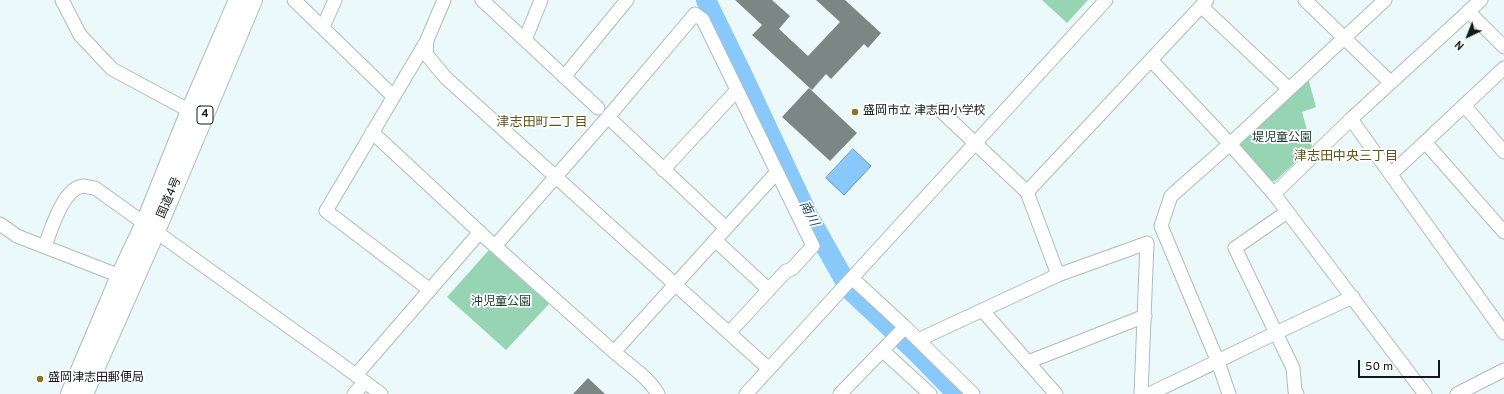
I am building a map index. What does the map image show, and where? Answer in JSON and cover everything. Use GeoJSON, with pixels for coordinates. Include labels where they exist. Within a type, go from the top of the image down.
{"type":"FeatureCollection","features":[{"type":"Feature","properties":{"kind":"highway","name":"国道4号"},"geometry":{"type":"LineString","coordinates":[[84,394],[150,227],[190,111],[238,0]]}},
{"type":"Feature","properties":{"kind":"highway","name":"国道4号"},"geometry":{"type":"LineString","coordinates":[[70,394],[120,276],[150,227],[253,0]]}},
{"type":"Feature","properties":{"kind":"street"},"geometry":{"type":"LineString","coordinates":[[62,0],[80,35],[112,70],[190,111]]}},
{"type":"Feature","properties":{"kind":"street"},"geometry":{"type":"LineString","coordinates":[[294,0],[393,96]]}},
{"type":"Feature","properties":{"kind":"street"},"geometry":{"type":"LineString","coordinates":[[323,27],[335,0]]}},
{"type":"Feature","properties":{"kind":"street"},"geometry":{"type":"LineString","coordinates":[[430,290],[326,211],[427,40],[444,0]]}},
{"type":"Feature","properties":{"kind":"street"},"geometry":{"type":"LineString","coordinates":[[482,0],[598,108]]}},
{"type":"Feature","properties":{"kind":"street"},"geometry":{"type":"LineString","coordinates":[[525,40],[541,0]]}},
{"type":"Feature","properties":{"kind":"street"},"geometry":{"type":"LineString","coordinates":[[564,77],[627,0]]}},
{"type":"Feature","properties":{"kind":"street"},"geometry":{"type":"LineString","coordinates":[[746,394],[1106,0]]}},
{"type":"Feature","properties":{"kind":"street"},"geometry":{"type":"LineString","coordinates":[[1305,0],[1390,82]]}},
{"type":"Feature","properties":{"kind":"street"},"geometry":{"type":"LineString","coordinates":[[1229,394],[1218,362],[1161,226],[1171,196],[1289,90],[1385,0]]}},
{"type":"Feature","properties":{"kind":"street"},"geometry":{"type":"LineString","coordinates":[[1274,194],[1350,119],[1481,0]]}},
{"type":"Feature","properties":{"kind":"street"},"geometry":{"type":"LineString","coordinates":[[1027,192],[1204,3],[1289,90]]}},
{"type":"Feature","properties":{"kind":"street"},"geometry":{"type":"LineString","coordinates":[[1468,11],[1504,47]]}},
{"type":"Feature","properties":{"kind":"street"},"geometry":{"type":"LineString","coordinates":[[495,246],[608,117],[694,14],[704,20],[813,246],[792,269],[786,271],[730,333]]}},
{"type":"Feature","properties":{"kind":"street"},"geometry":{"type":"LineString","coordinates":[[427,40],[426,54],[446,78],[769,369]]}},
{"type":"Feature","properties":{"kind":"street"},"geometry":{"type":"LineString","coordinates":[[1151,60],[1230,144],[1274,194],[1425,394]]}},
{"type":"Feature","properties":{"kind":"street"},"geometry":{"type":"LineString","coordinates":[[1391,174],[1504,68]]}},
{"type":"Feature","properties":{"kind":"street"},"geometry":{"type":"LineString","coordinates":[[663,170],[737,90]]}},
{"type":"Feature","properties":{"kind":"street"},"geometry":{"type":"LineString","coordinates":[[1464,105],[1504,152]]}},
{"type":"Feature","properties":{"kind":"street"},"geometry":{"type":"LineString","coordinates":[[940,110],[1027,192],[1058,275]]}},
{"type":"Feature","properties":{"kind":"street"},"geometry":{"type":"LineString","coordinates":[[608,117],[726,228]]}},
{"type":"Feature","properties":{"kind":"street"},"geometry":{"type":"LineString","coordinates":[[1350,119],[1504,333]]}},
{"type":"Feature","properties":{"kind":"street"},"geometry":{"type":"LineString","coordinates":[[372,132],[495,246],[654,387],[658,394]]}},
{"type":"Feature","properties":{"kind":"street"},"geometry":{"type":"LineString","coordinates":[[1425,142],[1504,232]]}},
{"type":"Feature","properties":{"kind":"street"},"geometry":{"type":"LineString","coordinates":[[614,352],[777,172]]}},
{"type":"Feature","properties":{"kind":"street"},"geometry":{"type":"LineString","coordinates":[[44,246],[63,202],[73,191],[82,186],[95,188],[380,394]]}},
{"type":"Feature","properties":{"kind":"street"},"geometry":{"type":"LineString","coordinates":[[1287,212],[1236,248],[1275,333],[1293,368],[1295,391],[1297,394]]}},
{"type":"Feature","properties":{"kind":"street"},"geometry":{"type":"LineString","coordinates":[[0,224],[17,236],[120,276]]}},
{"type":"Feature","properties":{"kind":"street"},"geometry":{"type":"LineString","coordinates":[[354,394],[361,379],[430,290],[480,232]]}},
{"type":"Feature","properties":{"kind":"street"},"geometry":{"type":"LineString","coordinates":[[715,240],[769,290]]}},
{"type":"Feature","properties":{"kind":"street"},"geometry":{"type":"LineString","coordinates":[[918,340],[1058,275],[1147,243],[1141,394]]}},
{"type":"Feature","properties":{"kind":"street"},"geometry":{"type":"LineString","coordinates":[[852,278],[905,327],[973,394]]}},
{"type":"Feature","properties":{"kind":"street"},"geometry":{"type":"LineString","coordinates":[[1149,394],[1353,297]]}},
{"type":"Feature","properties":{"kind":"street"},"geometry":{"type":"LineString","coordinates":[[982,310],[1056,394]]}},
{"type":"Feature","properties":{"kind":"street"},"geometry":{"type":"LineString","coordinates":[[1028,362],[1145,316]]}},
{"type":"Feature","properties":{"kind":"street"},"geometry":{"type":"LineString","coordinates":[[840,394],[905,327]]}},
{"type":"Feature","properties":{"kind":"street"},"geometry":{"type":"LineString","coordinates":[[883,351],[930,394]]}},
{"type":"Feature","properties":{"kind":"street"},"geometry":{"type":"LineString","coordinates":[[1457,394],[1504,370]]}},
{"type":"Feature","properties":{"kind":"green space"},"geometry":{"type":"Polygon","coordinates":[[[1042,0],[1088,0],[1067,23],[1042,0]]]}},
{"type":"Feature","properties":{"kind":"green space","name":"堤児童公園"},"geometry":{"type":"Polygon","coordinates":[[[1308,78],[1316,107],[1302,112],[1312,147],[1275,181],[1271,181],[1239,146],[1239,142],[1308,78]]]}},
{"type":"Feature","properties":{"kind":"green space","name":"沖児童公園"},"geometry":{"type":"Polygon","coordinates":[[[489,250],[549,304],[506,350],[447,297],[489,250]]]}},
{"type":"Feature","properties":{"kind":"water"},"geometry":{"type":"Polygon","coordinates":[[[853,149],[871,166],[844,195],[826,178],[853,149]]]}},
{"type":"Feature","properties":{"kind":"building"},"geometry":{"type":"Polygon","coordinates":[[[735,0],[772,0],[790,16],[779,29],[808,56],[840,22],[816,0],[845,0],[881,33],[868,48],[864,44],[831,79],[826,74],[812,90],[752,35],[762,25],[735,0]]]}},
{"type":"Feature","properties":{"kind":"building"},"geometry":{"type":"Polygon","coordinates":[[[809,88],[857,133],[830,161],[782,117],[809,88]]]}},
{"type":"Feature","properties":{"kind":"building"},"geometry":{"type":"Polygon","coordinates":[[[588,378],[605,394],[573,394],[588,378]]]}},
{"type":"Feature","properties":{"kind":"waterway","name":"南川"},"geometry":{"type":"LineString","coordinates":[[706,0],[809,217],[850,290],[917,353],[957,394]]}},
{"type":"Feature","properties":{"kind":"place","name":"盛岡市立 津志田小学校"},"geometry":{"type":"Point","coordinates":[855,112]}},
{"type":"Feature","properties":{"kind":"place","name":"盛岡津志田郵便局"},"geometry":{"type":"Point","coordinates":[40,379]}},
{"type":"Feature","properties":{"kind":"district","name":"津志田町二丁目"},"geometry":{"type":"Point","coordinates":[542,123]}},
{"type":"Feature","properties":{"kind":"district","name":"津志田中央三丁目"},"geometry":{"type":"Point","coordinates":[1346,157]}}]}
